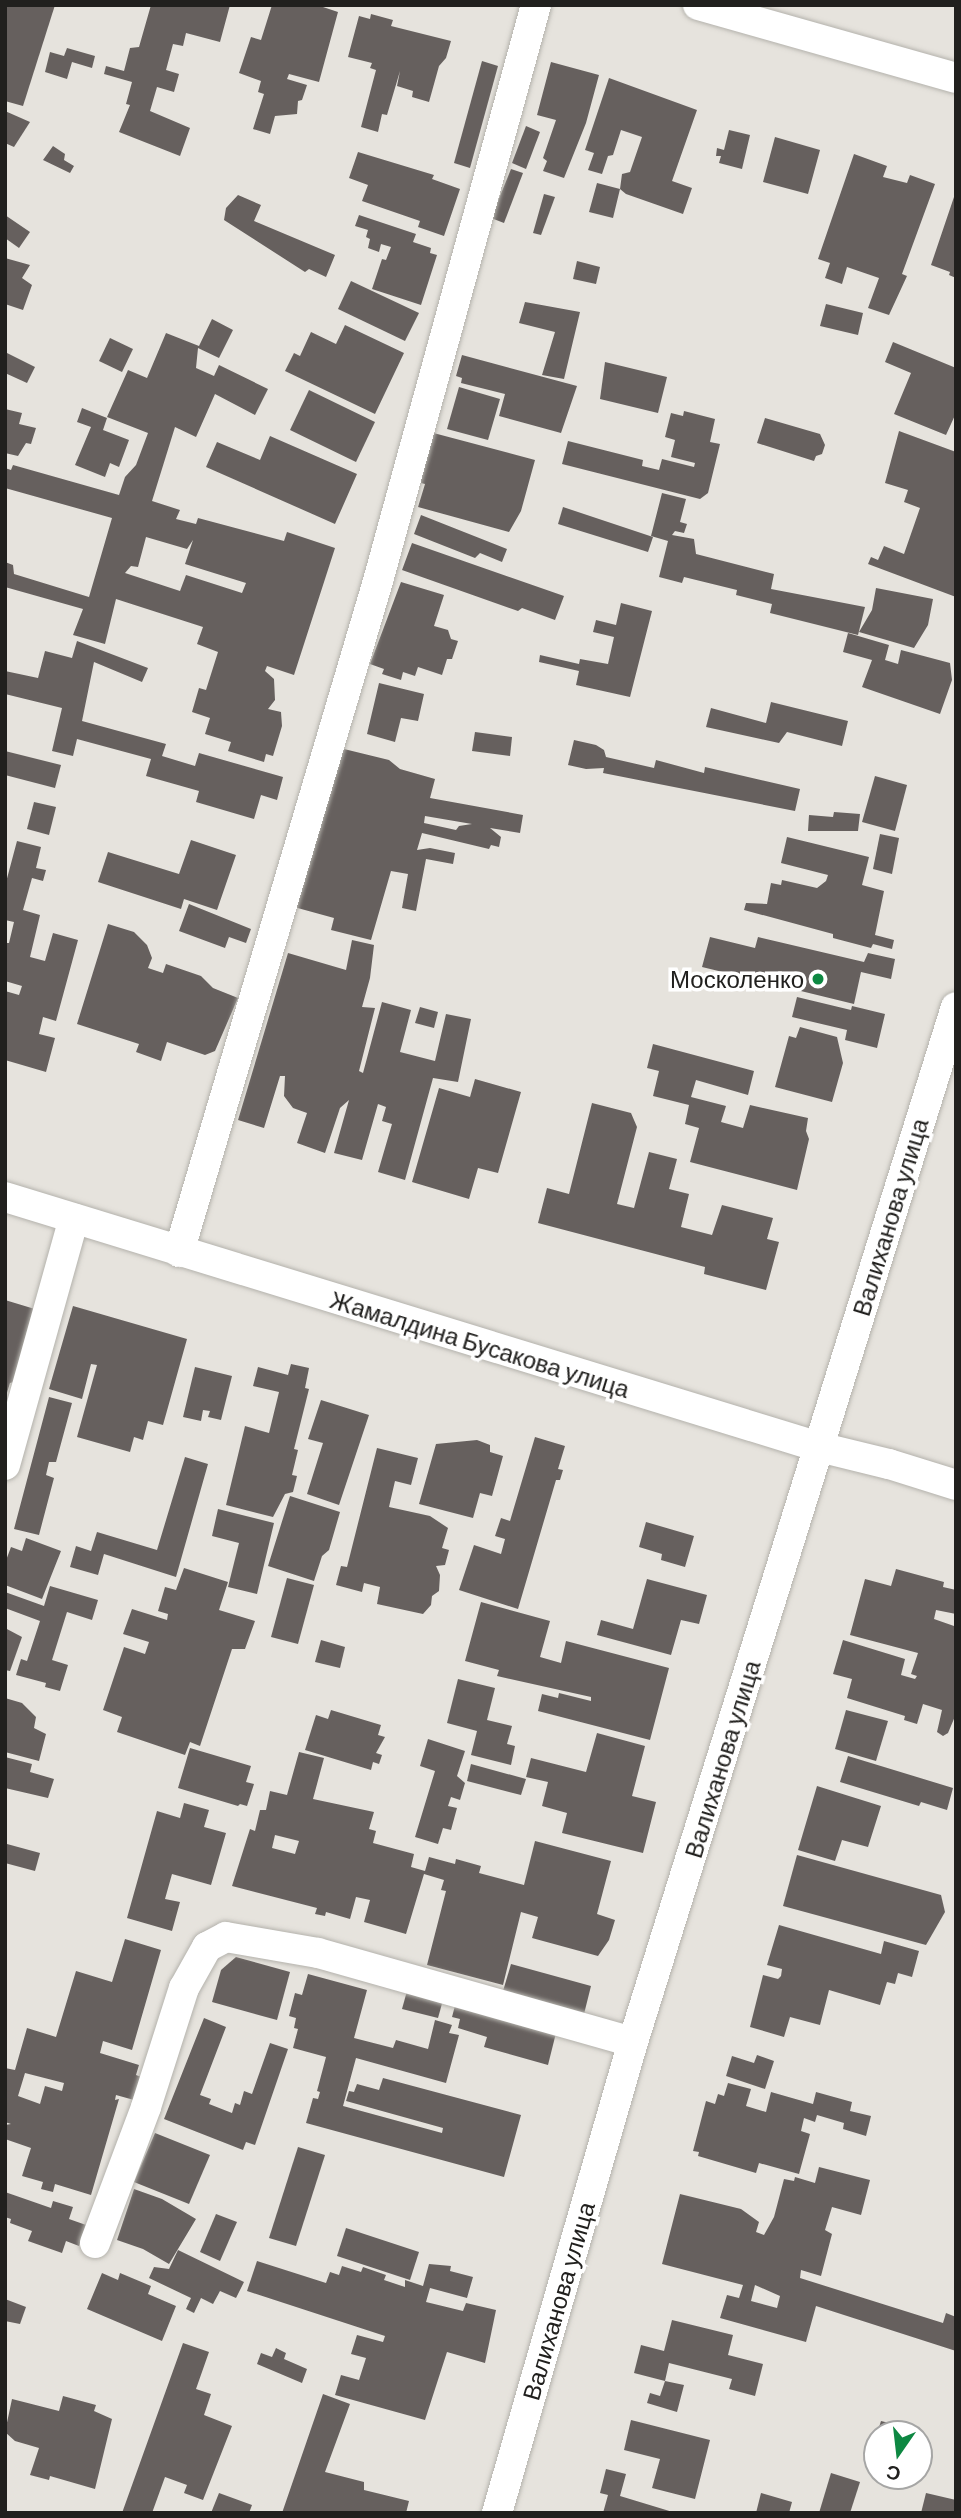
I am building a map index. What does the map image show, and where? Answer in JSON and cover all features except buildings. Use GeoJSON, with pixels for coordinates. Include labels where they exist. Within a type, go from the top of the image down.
{"type":"FeatureCollection","features":[{"type":"Feature","properties":{"kind":"street"},"geometry":{"type":"LineString","coordinates":[[179,1252],[379,581],[536,5]]}},
{"type":"Feature","properties":{"kind":"street"},"geometry":{"type":"LineString","coordinates":[[698,5],[956,78]]}},
{"type":"Feature","properties":{"kind":"street","name":"Валиханова улица"},"geometry":{"type":"LineString","coordinates":[[497,2513],[633,2042],[956,1007]]}},
{"type":"Feature","properties":{"kind":"street","name":"Жамалдина Бусакова улица"},"geometry":{"type":"LineString","coordinates":[[5,1197],[819,1447],[890,1464],[956,1485]]}},
{"type":"Feature","properties":{"kind":"street"},"geometry":{"type":"LineString","coordinates":[[5,1465],[74,1218]]}},
{"type":"Feature","properties":{"kind":"street"},"geometry":{"type":"LineString","coordinates":[[94,2242],[146,2107],[184,1988],[207,1947],[226,1937],[318,1953],[633,2042]]}},
{"type":"Feature","properties":{"kind":"place","name":"Москоленко"},"geometry":{"type":"Point","coordinates":[818,979]}}]}
